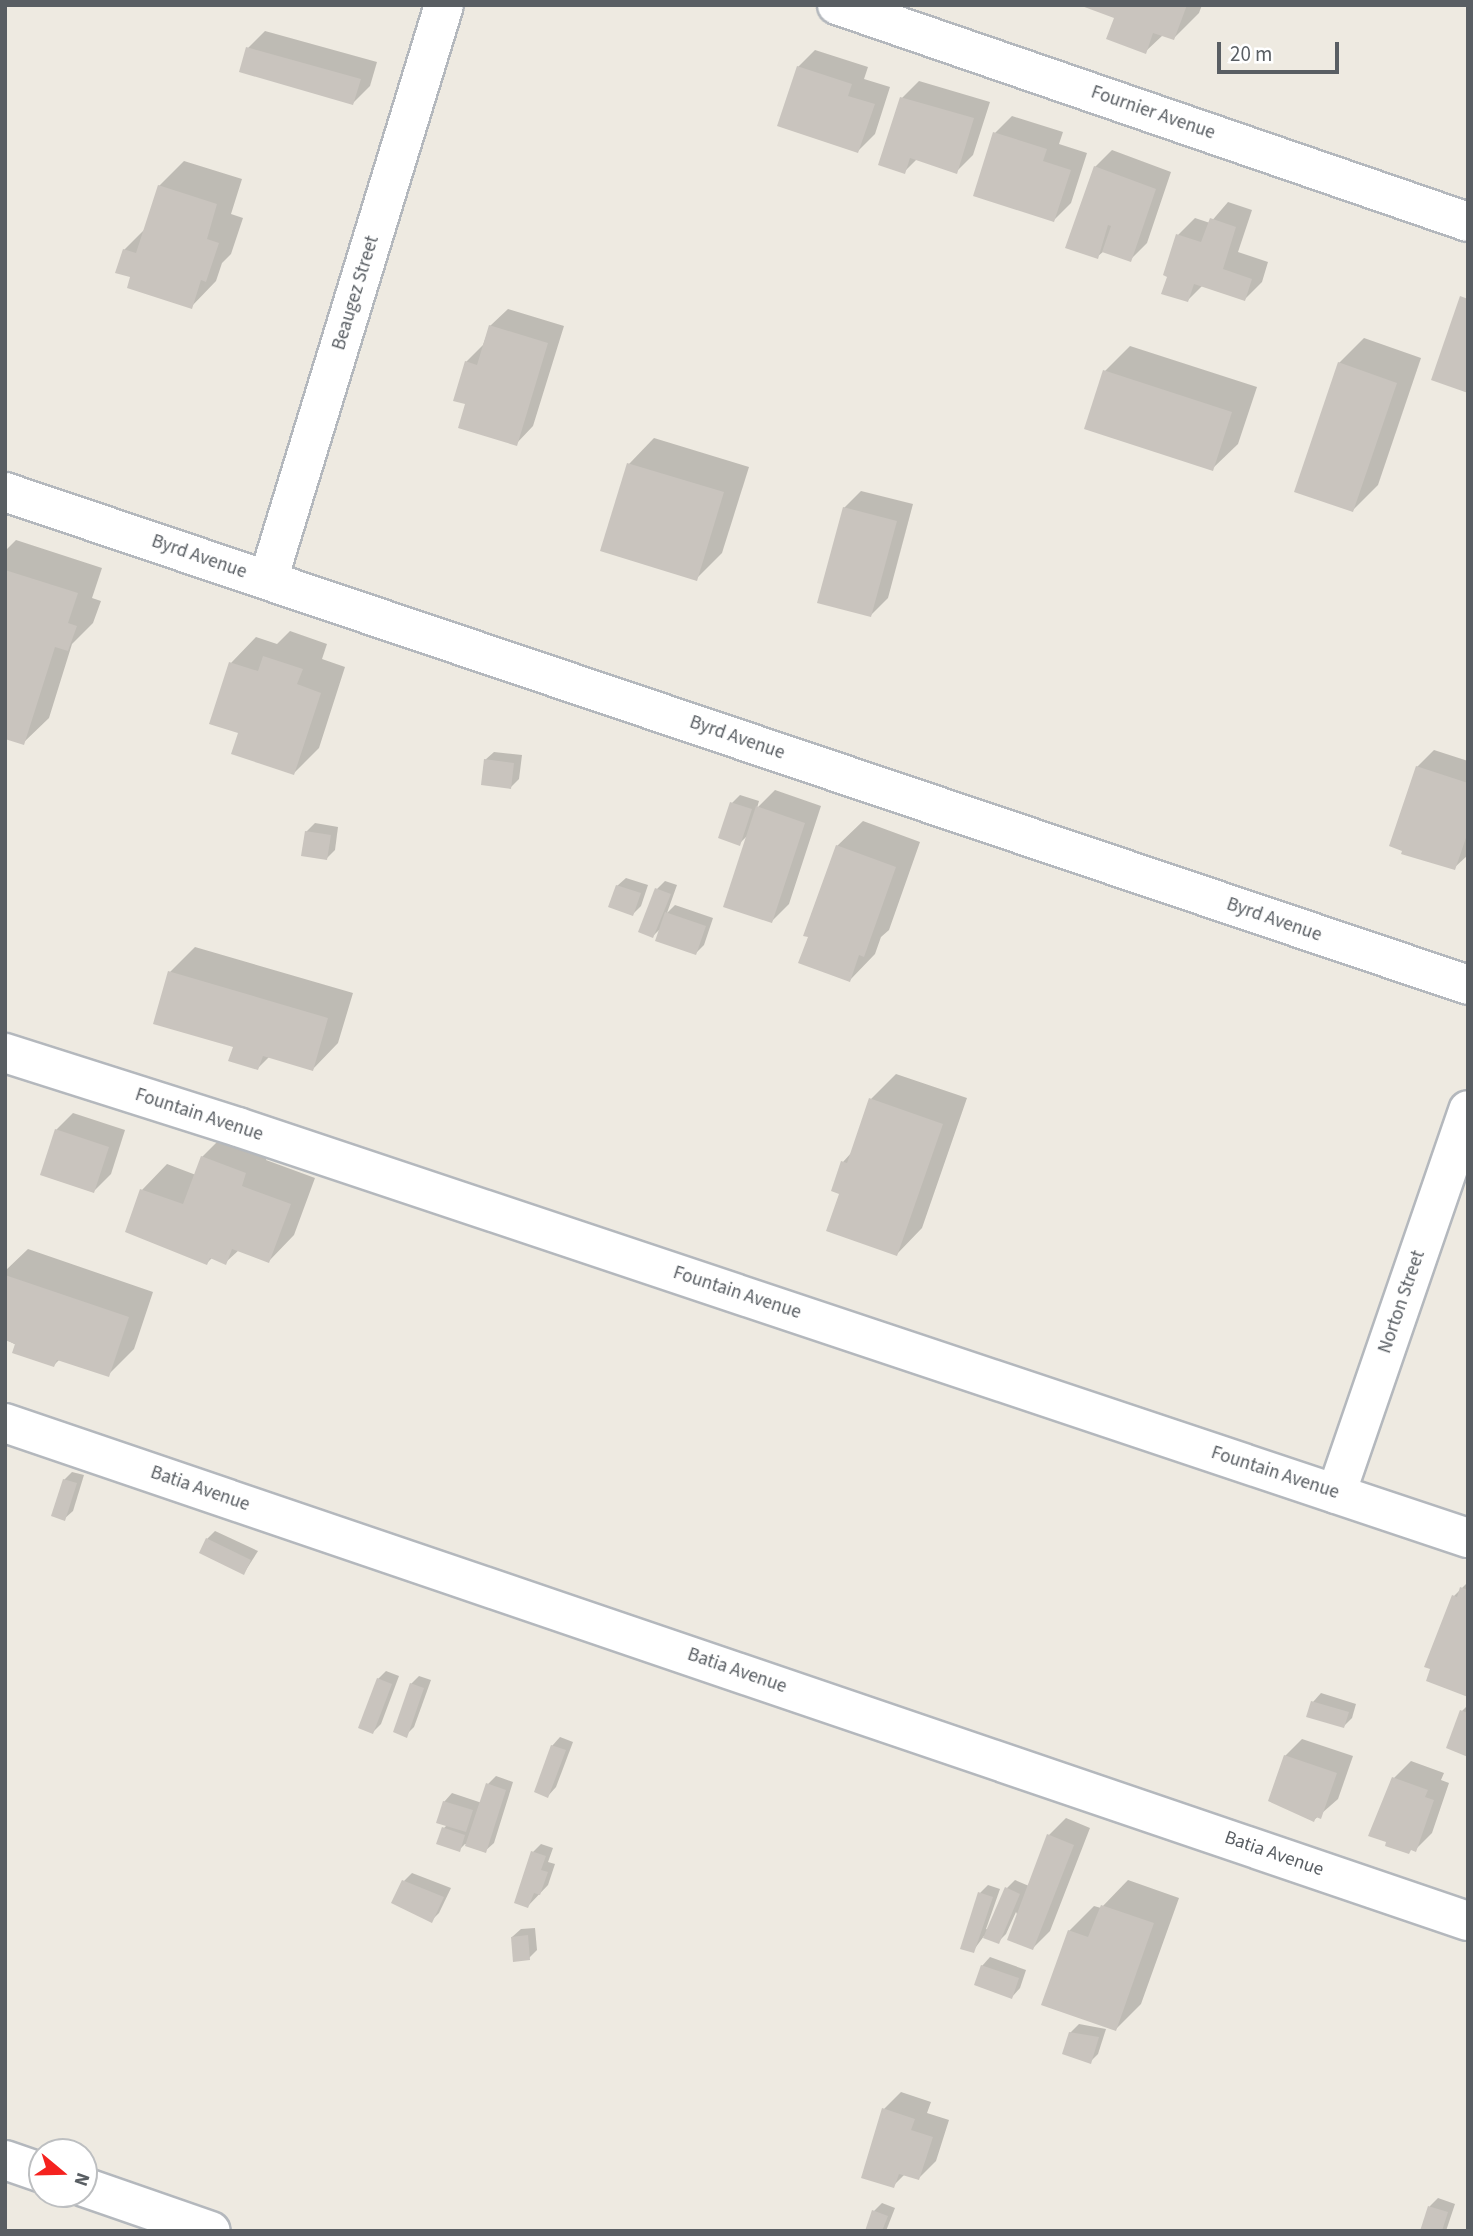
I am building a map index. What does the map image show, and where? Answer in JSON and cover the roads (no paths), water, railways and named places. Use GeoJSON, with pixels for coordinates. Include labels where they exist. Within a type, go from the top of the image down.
{"type":"FeatureCollection","features":[{"type":"Feature","properties":{"kind":"street","name":"Beaugez Street"},"geometry":{"type":"LineString","coordinates":[[268,580],[444,5]]}},
{"type":"Feature","properties":{"kind":"street","name":"Fournier Avenue"},"geometry":{"type":"LineString","coordinates":[[837,5],[1468,222]]}},
{"type":"Feature","properties":{"kind":"street","name":"Byrd Avenue"},"geometry":{"type":"LineString","coordinates":[[5,492],[1468,985]]}},
{"type":"Feature","properties":{"kind":"street","name":"Fountain Avenue"},"geometry":{"type":"LineString","coordinates":[[5,1053],[237,1126],[1468,1538]]}},
{"type":"Feature","properties":{"kind":"street","name":"Norton Street"},"geometry":{"type":"LineString","coordinates":[[1336,1494],[1468,1110]]}},
{"type":"Feature","properties":{"kind":"street","name":"Batia Avenue"},"geometry":{"type":"LineString","coordinates":[[5,1423],[1468,1921]]}},
{"type":"Feature","properties":{"kind":"street"},"geometry":{"type":"LineString","coordinates":[[5,2160],[28,2168]]}},
{"type":"Feature","properties":{"kind":"street"},"geometry":{"type":"LineString","coordinates":[[98,2192],[211,2231]]}}]}
